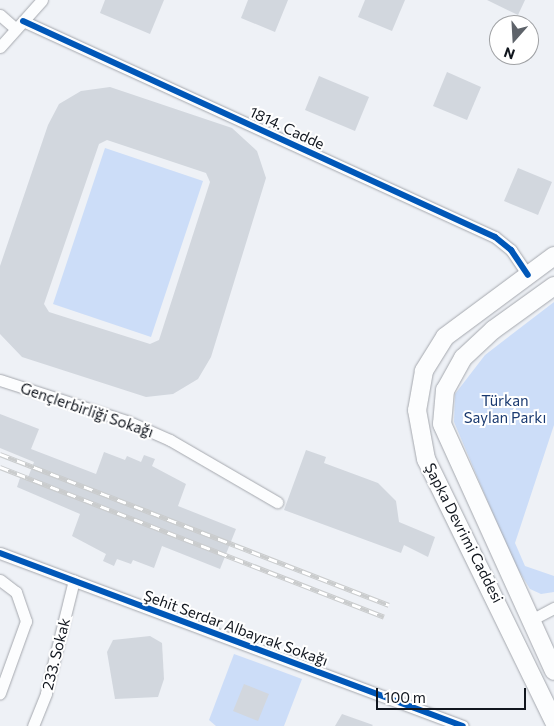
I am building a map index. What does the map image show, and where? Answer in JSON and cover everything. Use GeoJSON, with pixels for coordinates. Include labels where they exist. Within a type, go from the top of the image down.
{"type":"FeatureCollection","features":[{"type":"Feature","properties":{"kind":"main road","name":"Şapka Devrimi Caddesi"},"geometry":{"type":"LineString","coordinates":[[554,256],[474,314],[435,350],[424,371],[418,410],[426,459],[513,629],[554,721]]}},
{"type":"Feature","properties":{"kind":"main road","name":"Şapka Devrimi Caddesi"},"geometry":{"type":"LineString","coordinates":[[554,286],[493,330],[463,358],[442,404],[450,448],[554,671]]}},
{"type":"Feature","properties":{"kind":"main road"},"geometry":{"type":"LineString","coordinates":[[513,629],[531,620]]}},
{"type":"Feature","properties":{"kind":"street"},"geometry":{"type":"LineString","coordinates":[[0,47],[42,0]]}},
{"type":"Feature","properties":{"kind":"street","name":"1814. Cadde"},"geometry":{"type":"LineString","coordinates":[[0,15],[495,237],[511,250],[528,275]]}},
{"type":"Feature","properties":{"kind":"street","name":"Gençlerbirliği Sokağı"},"geometry":{"type":"LineString","coordinates":[[0,380],[134,424],[277,502]]}},
{"type":"Feature","properties":{"kind":"street","name":"Şehit Serdar Albayrak Sokağı"},"geometry":{"type":"LineString","coordinates":[[0,553],[463,726]]}},
{"type":"Feature","properties":{"kind":"street"},"geometry":{"type":"LineString","coordinates":[[0,580],[16,592],[26,621],[1,688]]}},
{"type":"Feature","properties":{"kind":"street","name":"233. Sokak"},"geometry":{"type":"LineString","coordinates":[[32,726],[46,693],[74,580]]}},
{"type":"Feature","properties":{"kind":"street"},"geometry":{"type":"LineString","coordinates":[[531,620],[554,608]]}},
{"type":"Feature","properties":{"kind":"green space"},"geometry":{"type":"Polygon","coordinates":[[[105,148],[203,181],[151,337],[53,304],[105,148]]]}},
{"type":"Feature","properties":{"kind":"green space","name":"Türkan Saylan Parkı"},"geometry":{"type":"Polygon","coordinates":[[[554,302],[554,425],[515,543],[525,566],[554,576],[554,592],[541,594],[530,589],[516,566],[490,507],[454,422],[455,394],[485,355],[554,302]]]}},
{"type":"Feature","properties":{"kind":"green space"},"geometry":{"type":"Polygon","coordinates":[[[234,654],[302,679],[284,726],[216,726],[209,720],[234,654]]]}},
{"type":"Feature","properties":{"kind":"building"},"geometry":{"type":"Polygon","coordinates":[[[105,0],[164,0],[150,34],[100,13],[105,0]]]}},
{"type":"Feature","properties":{"kind":"building"},"geometry":{"type":"Polygon","coordinates":[[[248,0],[288,0],[275,32],[241,18],[248,0]]]}},
{"type":"Feature","properties":{"kind":"building"},"geometry":{"type":"Polygon","coordinates":[[[365,0],[405,0],[392,31],[358,17],[365,0]]]}},
{"type":"Feature","properties":{"kind":"building"},"geometry":{"type":"Polygon","coordinates":[[[487,0],[525,0],[518,15],[487,0]]]}},
{"type":"Feature","properties":{"kind":"building"},"geometry":{"type":"Polygon","coordinates":[[[447,72],[481,87],[467,120],[433,106],[447,72]]]}},
{"type":"Feature","properties":{"kind":"building"},"geometry":{"type":"Polygon","coordinates":[[[319,76],[369,97],[355,131],[305,110],[319,76]]]}},
{"type":"Feature","properties":{"kind":"building"},"geometry":{"type":"Polygon","coordinates":[[[110,87],[232,128],[257,151],[266,178],[211,357],[198,379],[173,394],[146,397],[22,357],[0,334],[0,266],[48,125],[59,104],[81,91],[110,87]],[[107,140],[99,144],[44,304],[49,312],[150,344],[159,340],[210,182],[206,173],[107,140]]]}},
{"type":"Feature","properties":{"kind":"building"},"geometry":{"type":"Polygon","coordinates":[[[518,168],[552,182],[538,215],[504,201],[518,168]]]}},
{"type":"Feature","properties":{"kind":"building"},"geometry":{"type":"Polygon","coordinates":[[[0,414],[39,429],[31,449],[96,474],[104,452],[125,460],[127,456],[141,462],[144,455],[155,459],[152,466],[186,484],[178,506],[236,529],[220,569],[162,546],[154,568],[133,560],[131,564],[117,559],[114,566],[103,561],[106,554],[72,536],[80,514],[17,487],[20,478],[27,480],[34,462],[0,448],[0,414]]]}},
{"type":"Feature","properties":{"kind":"building"},"geometry":{"type":"Polygon","coordinates":[[[306,450],[326,457],[324,463],[378,483],[396,501],[399,522],[435,537],[428,557],[404,545],[401,553],[284,510],[306,450]]]}},
{"type":"Feature","properties":{"kind":"building"},"geometry":{"type":"Polygon","coordinates":[[[150,636],[162,643],[164,679],[158,697],[115,699],[107,652],[113,640],[150,636]]]}},
{"type":"Feature","properties":{"kind":"building"},"geometry":{"type":"Polygon","coordinates":[[[244,684],[269,694],[258,721],[233,711],[244,684]]]}},
{"type":"Feature","properties":{"kind":"building"},"geometry":{"type":"Polygon","coordinates":[[[342,714],[373,725],[335,726],[342,714]]]}},
{"type":"Feature","properties":{"kind":"railway"},"geometry":{"type":"LineString","coordinates":[[0,454],[389,605]]}},
{"type":"Feature","properties":{"kind":"railway"},"geometry":{"type":"LineString","coordinates":[[0,467],[384,617]]}},
{"type":"Feature","properties":{"kind":"cycle path"},"geometry":{"type":"LineString","coordinates":[[23,21],[495,237],[511,250],[528,275]]}},
{"type":"Feature","properties":{"kind":"cycle path"},"geometry":{"type":"LineString","coordinates":[[0,553],[463,726]]}}]}
